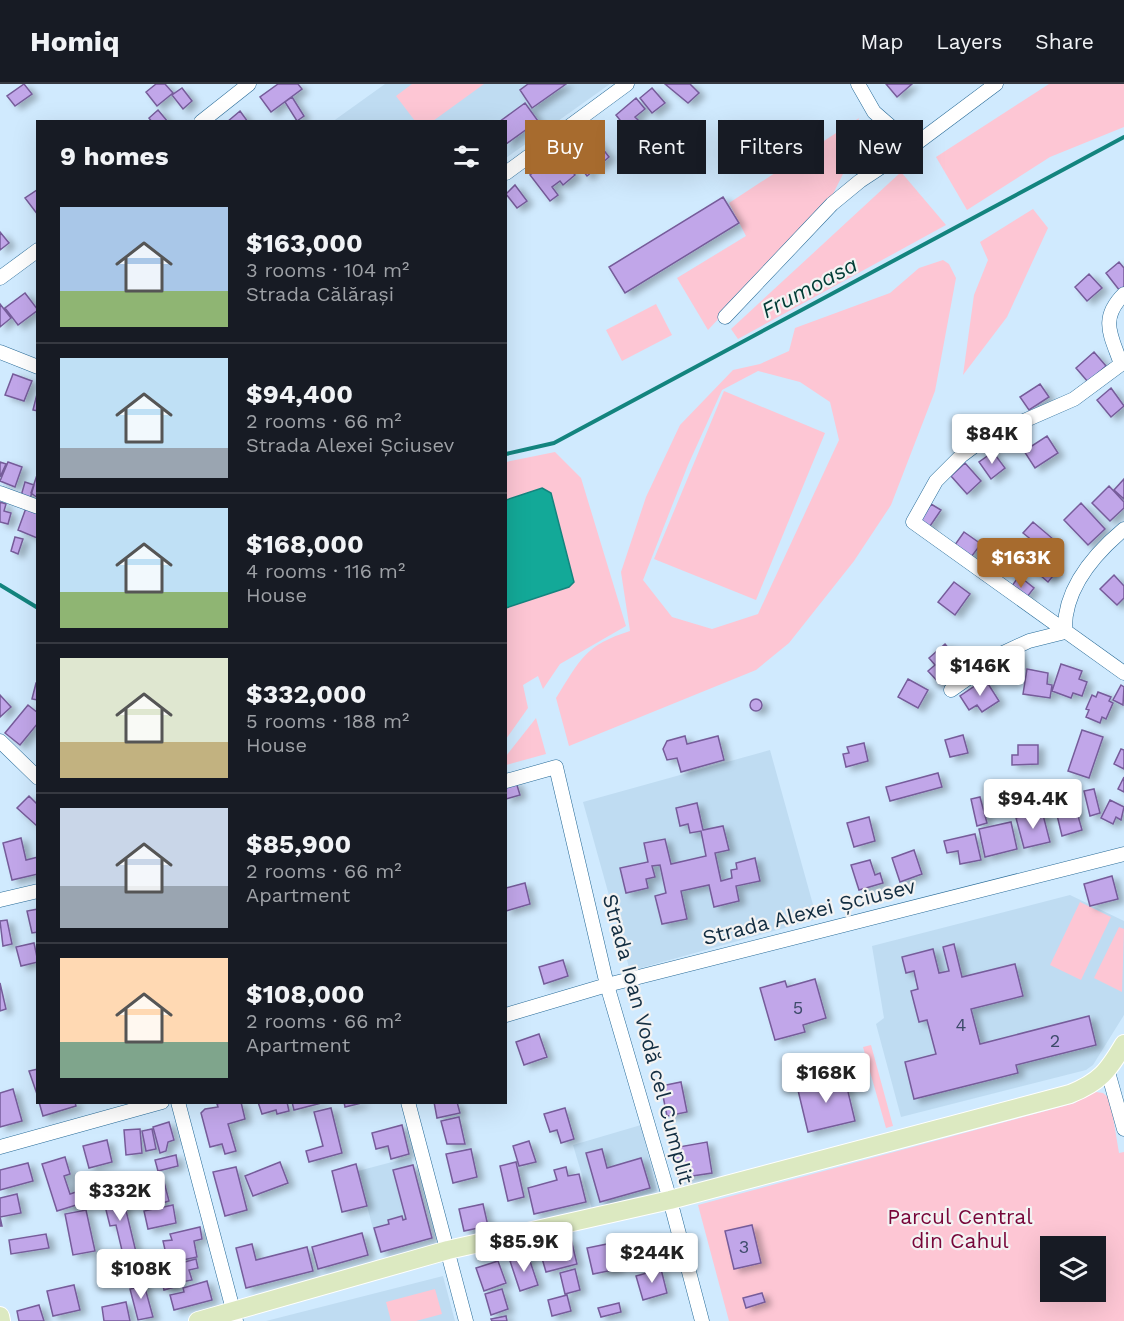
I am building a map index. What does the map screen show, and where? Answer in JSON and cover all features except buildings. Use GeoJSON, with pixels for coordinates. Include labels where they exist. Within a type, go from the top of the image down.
{"type":"FeatureCollection","features":[{"type":"Feature","properties":{"kind":"main road"},"geometry":{"type":"LineString","coordinates":[[198,1321],[234,1316],[448,1250],[670,1200],[1070,1094],[1089,1086],[1108,1071],[1124,1044]]}},
{"type":"Feature","properties":{"kind":"main road"},"geometry":{"type":"LineString","coordinates":[[0,1316],[1,1321]]}},
{"type":"Feature","properties":{"kind":"street"},"geometry":{"type":"LineString","coordinates":[[204,120],[249,84]]}},
{"type":"Feature","properties":{"kind":"street"},"geometry":{"type":"LineString","coordinates":[[507,172],[627,84]]}},
{"type":"Feature","properties":{"kind":"street"},"geometry":{"type":"LineString","coordinates":[[858,84],[874,112],[883,120]]}},
{"type":"Feature","properties":{"kind":"street"},"geometry":{"type":"LineString","coordinates":[[923,139],[996,84]]}},
{"type":"Feature","properties":{"kind":"street"},"geometry":{"type":"LineString","coordinates":[[725,317],[832,204],[871,174]]}},
{"type":"Feature","properties":{"kind":"street"},"geometry":{"type":"LineString","coordinates":[[0,278],[36,251]]}},
{"type":"Feature","properties":{"kind":"street"},"geometry":{"type":"LineString","coordinates":[[1124,294],[1113,305],[1108,318],[1123,363],[1074,399],[985,438],[961,456],[936,481],[913,522],[1124,673]]}},
{"type":"Feature","properties":{"kind":"street"},"geometry":{"type":"LineString","coordinates":[[0,352],[36,366]]}},
{"type":"Feature","properties":{"kind":"street"},"geometry":{"type":"LineString","coordinates":[[0,493],[36,506]]}},
{"type":"Feature","properties":{"kind":"street"},"geometry":{"type":"LineString","coordinates":[[1065,632],[1064,614],[1070,596],[1098,555],[1124,529]]}},
{"type":"Feature","properties":{"kind":"street"},"geometry":{"type":"LineString","coordinates":[[951,690],[1005,652],[1029,641],[1065,632]]}},
{"type":"Feature","properties":{"kind":"street"},"geometry":{"type":"LineString","coordinates":[[0,741],[36,776]]}},
{"type":"Feature","properties":{"kind":"street","name":"Strada Ioan Vodă cel Cumplit"},"geometry":{"type":"LineString","coordinates":[[507,781],[556,767],[607,985],[670,1200],[702,1321]]}},
{"type":"Feature","properties":{"kind":"street","name":"Strada Alexei Șciusev"},"geometry":{"type":"LineString","coordinates":[[507,1015],[607,985],[1124,854]]}},
{"type":"Feature","properties":{"kind":"street"},"geometry":{"type":"LineString","coordinates":[[0,900],[36,891]]}},
{"type":"Feature","properties":{"kind":"street"},"geometry":{"type":"LineString","coordinates":[[1108,1071],[1124,1129]]}},
{"type":"Feature","properties":{"kind":"street"},"geometry":{"type":"LineString","coordinates":[[0,1147],[155,1104]]}},
{"type":"Feature","properties":{"kind":"street"},"geometry":{"type":"LineString","coordinates":[[179,1104],[234,1316]]}},
{"type":"Feature","properties":{"kind":"street"},"geometry":{"type":"LineString","coordinates":[[409,1104],[466,1321]]}},
{"type":"Feature","properties":{"kind":"shaded area"},"geometry":{"type":"Polygon","coordinates":[[[385,84],[610,84],[559,120],[525,120],[525,144],[507,157],[507,120],[335,120],[385,84]]]}},
{"type":"Feature","properties":{"kind":"shaded area"},"geometry":{"type":"Polygon","coordinates":[[[542,488],[551,493],[574,582],[569,587],[507,608],[507,500],[542,488]]]}},
{"type":"Feature","properties":{"kind":"shaded area"},"geometry":{"type":"Polygon","coordinates":[[[770,750],[817,919],[630,971],[583,802],[770,750]]]}},
{"type":"Feature","properties":{"kind":"shaded area"},"geometry":{"type":"Polygon","coordinates":[[[1070,895],[1124,921],[1124,1015],[1093,1065],[1086,1070],[901,1117],[876,1024],[884,1018],[872,946],[1070,895]]]}},
{"type":"Feature","properties":{"kind":"shaded area"},"geometry":{"type":"Polygon","coordinates":[[[641,1125],[657,1191],[592,1209],[573,1145],[641,1125]]]}},
{"type":"Feature","properties":{"kind":"shaded area"},"geometry":{"type":"Polygon","coordinates":[[[411,1157],[432,1238],[379,1252],[358,1171],[411,1157]]]}},
{"type":"Feature","properties":{"kind":"shaded area"},"geometry":{"type":"Polygon","coordinates":[[[443,1276],[455,1321],[266,1321],[443,1276]]]}},
{"type":"Feature","properties":{"kind":"green space"},"geometry":{"type":"Polygon","coordinates":[[[412,84],[484,84],[434,120],[414,120],[396,96],[412,84]]]}},
{"type":"Feature","properties":{"kind":"green space"},"geometry":{"type":"Polygon","coordinates":[[[1049,84],[1124,84],[1124,127],[1050,157],[967,210],[936,157],[1049,84]]]}},
{"type":"Feature","properties":{"kind":"green space"},"geometry":{"type":"Polygon","coordinates":[[[836,133],[836,174],[843,174],[830,200],[708,330],[677,278],[746,236],[729,203],[773,174],[824,174],[824,141],[836,133]]]}},
{"type":"Feature","properties":{"kind":"green space"},"geometry":{"type":"Polygon","coordinates":[[[899,174],[903,174],[946,225],[738,339],[731,329],[899,174]]]}},
{"type":"Feature","properties":{"kind":"green space"},"geometry":{"type":"Polygon","coordinates":[[[1033,209],[1048,228],[1007,317],[963,375],[974,295],[988,260],[980,242],[1033,209]]]}},
{"type":"Feature","properties":{"kind":"green space"},"geometry":{"type":"Polygon","coordinates":[[[943,260],[949,264],[956,278],[935,391],[891,505],[854,561],[789,643],[756,670],[569,746],[556,698],[585,655],[603,642],[630,631],[621,572],[646,497],[680,425],[733,370],[760,364],[789,351],[795,328],[890,293],[919,268],[943,260]],[[758,371],[722,390],[688,465],[643,580],[672,617],[712,629],[758,614],[839,440],[830,402],[800,382],[758,371]]]}},
{"type":"Feature","properties":{"kind":"green space"},"geometry":{"type":"Polygon","coordinates":[[[656,304],[672,335],[622,361],[606,330],[656,304]]]}},
{"type":"Feature","properties":{"kind":"green space"},"geometry":{"type":"Polygon","coordinates":[[[724,391],[825,433],[756,600],[654,559],[724,391]]]}},
{"type":"Feature","properties":{"kind":"green space"},"geometry":{"type":"Polygon","coordinates":[[[555,452],[581,478],[626,626],[560,664],[543,689],[538,676],[523,685],[528,708],[507,738],[507,462],[555,452]]]}},
{"type":"Feature","properties":{"kind":"green space"},"geometry":{"type":"Polygon","coordinates":[[[536,718],[546,754],[507,765],[507,755],[536,718]]]}},
{"type":"Feature","properties":{"kind":"green space"},"geometry":{"type":"Polygon","coordinates":[[[1080,902],[1111,917],[1081,980],[1050,965],[1080,902]]]}},
{"type":"Feature","properties":{"kind":"green space"},"geometry":{"type":"Polygon","coordinates":[[[1119,927],[1124,929],[1122,992],[1094,978],[1119,927]]]}},
{"type":"Feature","properties":{"kind":"green space"},"geometry":{"type":"Polygon","coordinates":[[[871,1045],[893,1126],[886,1128],[863,1047],[871,1045]]]}},
{"type":"Feature","properties":{"kind":"green space","name":"Parcul Central din Cahul"},"geometry":{"type":"Polygon","coordinates":[[[1096,1092],[1103,1093],[1110,1099],[1119,1153],[1124,1152],[1124,1321],[729,1321],[698,1205],[1075,1103],[1086,1095],[1096,1092]]]}},
{"type":"Feature","properties":{"kind":"green space"},"geometry":{"type":"Polygon","coordinates":[[[435,1289],[442,1314],[416,1321],[391,1321],[386,1302],[435,1289]]]}},
{"type":"Feature","properties":{"kind":"waterway","name":"Frumoasa"},"geometry":{"type":"LineString","coordinates":[[507,454],[554,443],[1124,137]]}},
{"type":"Feature","properties":{"kind":"waterway","name":"Frumoasa"},"geometry":{"type":"LineString","coordinates":[[0,585],[36,607]]}}]}
